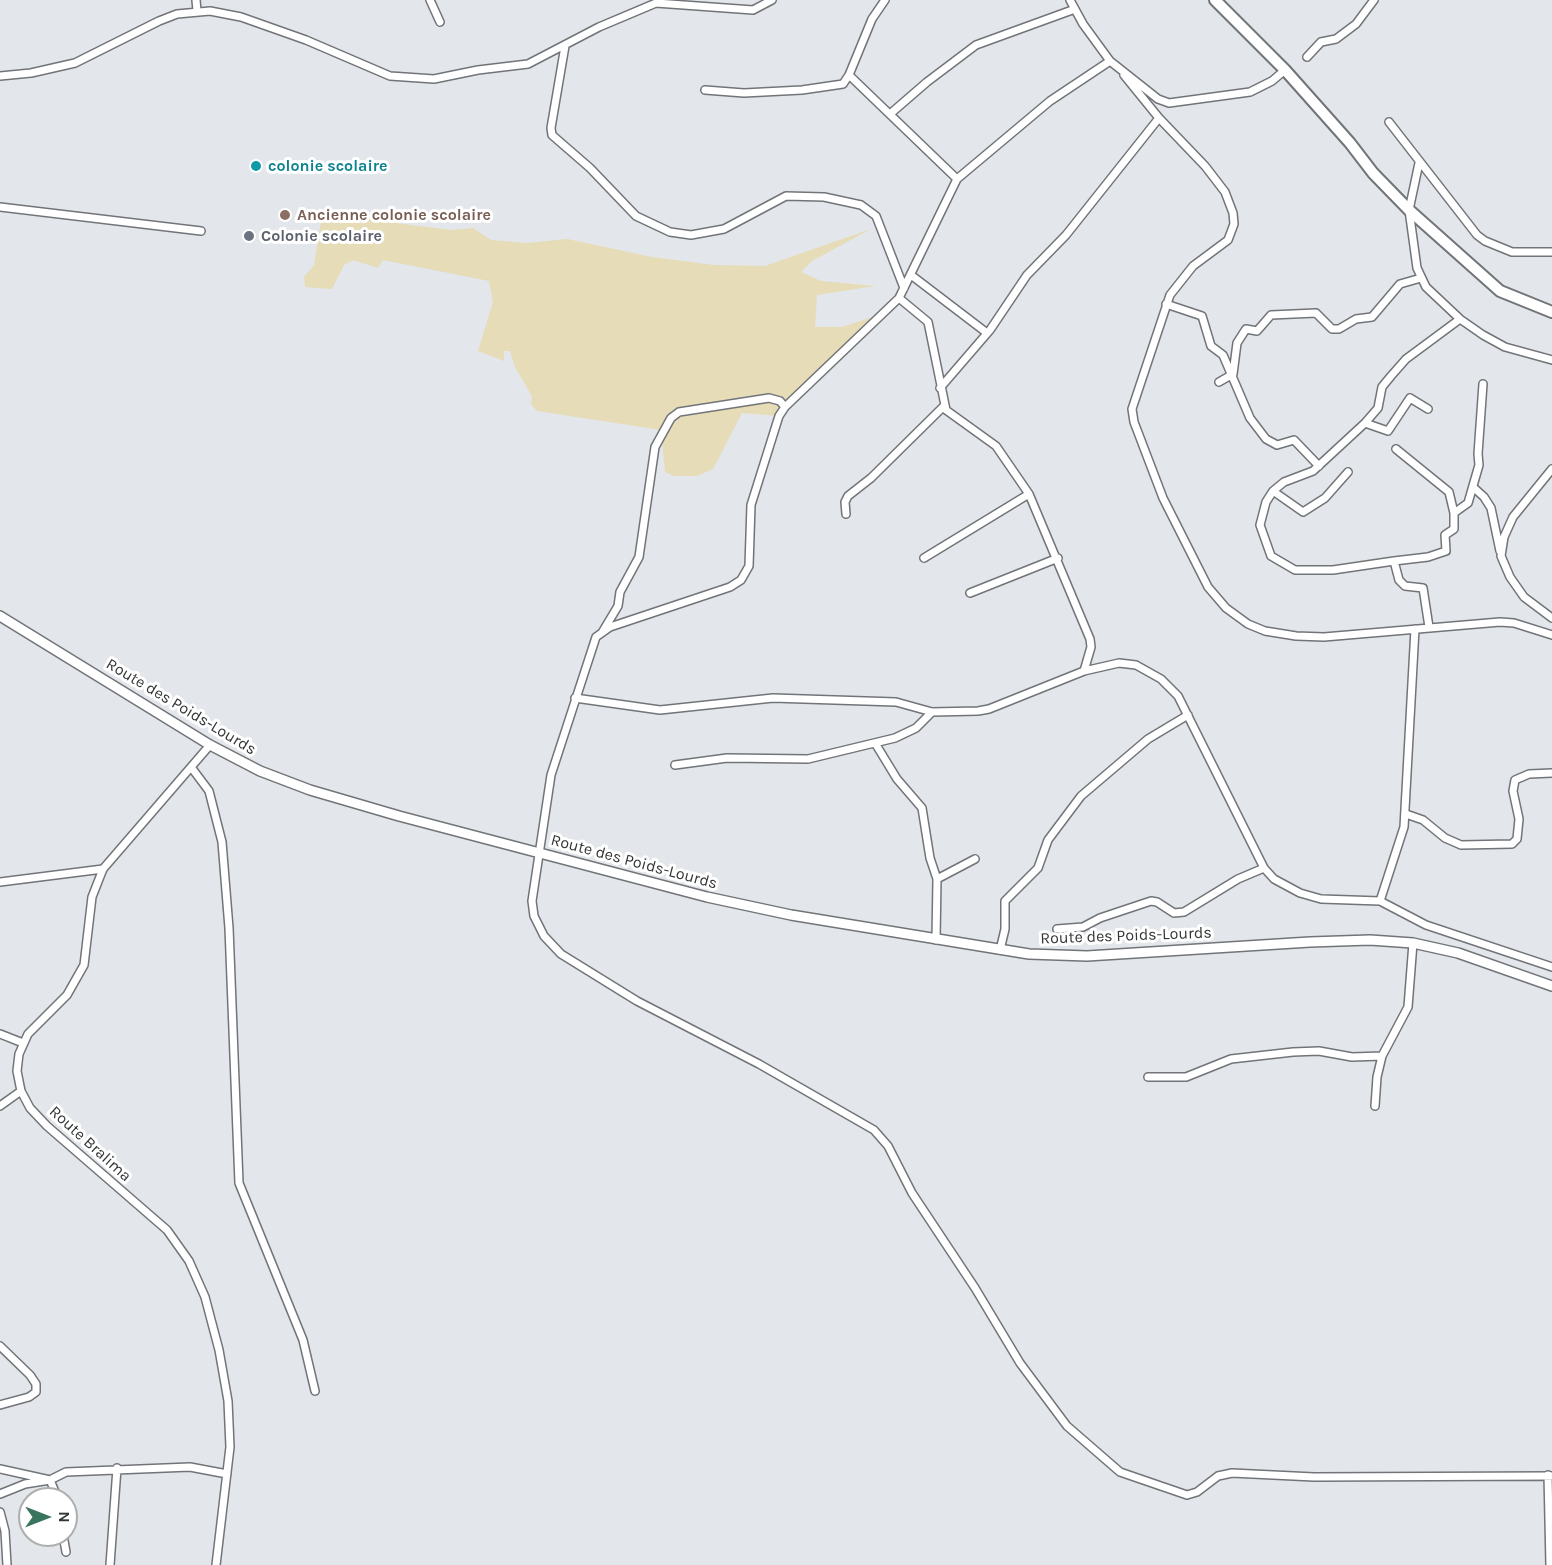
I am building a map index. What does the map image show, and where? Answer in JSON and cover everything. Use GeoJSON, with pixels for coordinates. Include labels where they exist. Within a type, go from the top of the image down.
{"type":"FeatureCollection","features":[{"type":"Feature","properties":{"kind":"main road"},"geometry":{"type":"LineString","coordinates":[[1215,0],[1285,70],[1350,143],[1373,173],[1409,210],[1500,291],[1552,312]]}},
{"type":"Feature","properties":{"kind":"street"},"geometry":{"type":"LineString","coordinates":[[195,0],[197,11]]}},
{"type":"Feature","properties":{"kind":"street"},"geometry":{"type":"LineString","coordinates":[[430,0],[440,22]]}},
{"type":"Feature","properties":{"kind":"street"},"geometry":{"type":"LineString","coordinates":[[0,76],[31,73],[75,63],[159,21],[197,11],[241,17],[306,40],[397,77],[434,79],[478,70],[521,66],[599,27],[656,3],[753,10],[772,0]]}},
{"type":"Feature","properties":{"kind":"street"},"geometry":{"type":"LineString","coordinates":[[705,90],[744,93],[802,90],[843,84],[849,75],[872,19],[885,0]]}},
{"type":"Feature","properties":{"kind":"street"},"geometry":{"type":"LineString","coordinates":[[1071,0],[1110,61],[1159,118],[1205,166],[1225,192],[1233,213],[1234,224],[1228,240],[1193,266],[1166,304],[1132,416],[1163,498],[1208,587],[1226,608],[1248,624],[1265,631],[1307,637],[1507,622],[1552,635]]}},
{"type":"Feature","properties":{"kind":"street"},"geometry":{"type":"LineString","coordinates":[[1307,57],[1321,42],[1336,39],[1356,24],[1374,0]]}},
{"type":"Feature","properties":{"kind":"street"},"geometry":{"type":"LineString","coordinates":[[890,114],[927,82],[976,45],[1075,9]]}},
{"type":"Feature","properties":{"kind":"street"},"geometry":{"type":"LineString","coordinates":[[565,46],[550,128],[552,135],[584,162],[636,216],[670,231],[690,235],[724,229],[786,196],[824,197],[854,203],[876,216],[904,288]]}},
{"type":"Feature","properties":{"kind":"street"},"geometry":{"type":"LineString","coordinates":[[603,631],[730,587],[741,580],[749,566],[751,505],[779,416],[785,407],[899,298],[957,179],[1050,101],[1110,61]]}},
{"type":"Feature","properties":{"kind":"street"},"geometry":{"type":"LineString","coordinates":[[1124,75],[1158,99],[1169,103],[1250,92],[1272,81],[1285,70]]}},
{"type":"Feature","properties":{"kind":"street"},"geometry":{"type":"LineString","coordinates":[[849,75],[957,179]]}},
{"type":"Feature","properties":{"kind":"street"},"geometry":{"type":"LineString","coordinates":[[940,388],[987,333],[1026,275],[1066,235],[1159,118]]}},
{"type":"Feature","properties":{"kind":"street"},"geometry":{"type":"LineString","coordinates":[[1389,122],[1419,163],[1485,242],[1512,252],[1552,252]]}},
{"type":"Feature","properties":{"kind":"street"},"geometry":{"type":"LineString","coordinates":[[1419,163],[1409,210],[1412,240],[1421,278],[1441,302],[1460,319],[1505,347],[1552,360]]}},
{"type":"Feature","properties":{"kind":"street"},"geometry":{"type":"LineString","coordinates":[[0,207],[201,231]]}},
{"type":"Feature","properties":{"kind":"street"},"geometry":{"type":"LineString","coordinates":[[911,275],[987,333]]}},
{"type":"Feature","properties":{"kind":"street"},"geometry":{"type":"LineString","coordinates":[[1233,374],[1237,343],[1246,329],[1257,331],[1271,315],[1316,313],[1335,330],[1356,320],[1372,317],[1400,284],[1421,278]]}},
{"type":"Feature","properties":{"kind":"street"},"geometry":{"type":"LineString","coordinates":[[899,298],[928,322],[944,406],[950,415],[996,446],[1029,494],[1058,558],[1090,639],[1091,647],[1084,671]]}},
{"type":"Feature","properties":{"kind":"street"},"geometry":{"type":"LineString","coordinates":[[1166,304],[1202,316],[1206,323],[1211,346],[1223,355],[1250,418],[1266,439],[1277,445],[1294,440],[1319,466]]}},
{"type":"Feature","properties":{"kind":"street"},"geometry":{"type":"LineString","coordinates":[[1395,449],[1449,492],[1454,513],[1454,530],[1445,536],[1446,551],[1428,557],[1333,570],[1303,571],[1288,568],[1271,555],[1261,532],[1262,512],[1273,491],[1284,482],[1304,475],[1319,466],[1378,408],[1382,387],[1406,359],[1460,319]]}},
{"type":"Feature","properties":{"kind":"street"},"geometry":{"type":"LineString","coordinates":[[1220,382],[1233,374]]}},
{"type":"Feature","properties":{"kind":"street"},"geometry":{"type":"LineString","coordinates":[[1454,513],[1467,505],[1479,465],[1483,384]]}},
{"type":"Feature","properties":{"kind":"street"},"geometry":{"type":"LineString","coordinates":[[785,407],[780,400],[770,398],[679,412],[671,418],[655,447],[639,557],[620,592],[618,606],[603,631],[596,637],[574,699],[551,776],[533,909],[544,936],[552,947],[637,1001],[799,1086],[867,1125],[880,1136],[912,1193],[975,1288],[1020,1363],[1067,1426],[1113,1468],[1187,1495],[1197,1492],[1218,1476],[1232,1473],[1314,1477],[1550,1475],[1550,1565]]}},
{"type":"Feature","properties":{"kind":"street"},"geometry":{"type":"LineString","coordinates":[[1365,423],[1388,431],[1410,398],[1428,408]]}},
{"type":"Feature","properties":{"kind":"street"},"geometry":{"type":"LineString","coordinates":[[846,514],[844,502],[848,496],[871,478],[944,406]]}},
{"type":"Feature","properties":{"kind":"street"},"geometry":{"type":"LineString","coordinates":[[1501,556],[1504,537],[1513,517],[1552,469]]}},
{"type":"Feature","properties":{"kind":"street"},"geometry":{"type":"LineString","coordinates":[[1273,491],[1303,512],[1325,498],[1348,472]]}},
{"type":"Feature","properties":{"kind":"street"},"geometry":{"type":"LineString","coordinates":[[1473,487],[1484,497],[1491,508],[1501,556],[1510,577],[1524,597],[1552,618]]}},
{"type":"Feature","properties":{"kind":"street"},"geometry":{"type":"LineString","coordinates":[[924,558],[1029,494]]}},
{"type":"Feature","properties":{"kind":"street"},"geometry":{"type":"LineString","coordinates":[[970,593],[1058,558]]}},
{"type":"Feature","properties":{"kind":"street"},"geometry":{"type":"LineString","coordinates":[[1394,561],[1399,580],[1411,588],[1423,588],[1429,627]]}},
{"type":"Feature","properties":{"kind":"street","name":"Route des Poids-Lourds"},"geometry":{"type":"LineString","coordinates":[[0,616],[242,763],[310,790],[541,853],[754,907],[936,940],[1037,955],[1087,956],[1370,940],[1413,943],[1458,953],[1552,986]]}},
{"type":"Feature","properties":{"kind":"street"},"geometry":{"type":"LineString","coordinates":[[1380,901],[1402,837],[1406,814],[1415,629]]}},
{"type":"Feature","properties":{"kind":"street"},"geometry":{"type":"LineString","coordinates":[[574,699],[670,710],[752,699],[872,701],[911,704],[932,712],[989,710],[1084,671],[1119,663],[1137,665],[1170,687],[1188,716],[1264,868],[1274,879],[1300,893],[1335,901],[1380,901],[1426,925],[1552,967]]}},
{"type":"Feature","properties":{"kind":"street"},"geometry":{"type":"LineString","coordinates":[[675,765],[727,758],[808,759],[907,734],[932,712]]}},
{"type":"Feature","properties":{"kind":"street"},"geometry":{"type":"LineString","coordinates":[[1000,950],[1005,933],[1005,901],[1038,868],[1048,840],[1081,796],[1148,739],[1188,716]]}},
{"type":"Feature","properties":{"kind":"street"},"geometry":{"type":"LineString","coordinates":[[875,743],[897,779],[922,808],[930,858],[937,879],[936,940]]}},
{"type":"Feature","properties":{"kind":"street","name":"Route Bralima"},"geometry":{"type":"LineString","coordinates":[[210,745],[103,868],[93,897],[84,965],[67,995],[28,1034],[23,1043],[17,1071],[21,1091],[30,1108],[47,1126],[166,1230],[189,1260],[205,1297],[219,1350],[228,1412],[230,1447],[216,1565]]}},
{"type":"Feature","properties":{"kind":"street"},"geometry":{"type":"LineString","coordinates":[[190,767],[209,791],[222,842],[229,928],[238,1183],[305,1347],[315,1391]]}},
{"type":"Feature","properties":{"kind":"street"},"geometry":{"type":"LineString","coordinates":[[1406,814],[1423,820],[1444,838],[1461,845],[1512,844],[1516,839],[1519,819],[1513,791],[1515,780],[1529,774],[1552,773]]}},
{"type":"Feature","properties":{"kind":"street"},"geometry":{"type":"LineString","coordinates":[[937,879],[975,859]]}},
{"type":"Feature","properties":{"kind":"street"},"geometry":{"type":"LineString","coordinates":[[0,882],[103,868]]}},
{"type":"Feature","properties":{"kind":"street"},"geometry":{"type":"LineString","coordinates":[[1057,929],[1083,927],[1100,918],[1151,901],[1157,902],[1174,913],[1184,912],[1238,879],[1264,868]]}},
{"type":"Feature","properties":{"kind":"street"},"geometry":{"type":"LineString","coordinates":[[1375,1106],[1377,1077],[1382,1056],[1408,1007],[1413,943]]}},
{"type":"Feature","properties":{"kind":"street"},"geometry":{"type":"LineString","coordinates":[[0,1034],[23,1043]]}},
{"type":"Feature","properties":{"kind":"street"},"geometry":{"type":"LineString","coordinates":[[1148,1077],[1186,1077],[1231,1059],[1293,1052],[1319,1051],[1352,1057],[1382,1056]]}},
{"type":"Feature","properties":{"kind":"street"},"geometry":{"type":"LineString","coordinates":[[0,1106],[21,1091]]}},
{"type":"Feature","properties":{"kind":"street"},"geometry":{"type":"LineString","coordinates":[[0,1346],[30,1375],[36,1384],[36,1392],[29,1397],[0,1405]]}},
{"type":"Feature","properties":{"kind":"street"},"geometry":{"type":"LineString","coordinates":[[0,1494],[25,1484],[50,1480],[66,1472],[117,1468],[190,1467],[227,1474]]}},
{"type":"Feature","properties":{"kind":"street"},"geometry":{"type":"LineString","coordinates":[[110,1565],[117,1468]]}},
{"type":"Feature","properties":{"kind":"street"},"geometry":{"type":"LineString","coordinates":[[0,1469],[50,1480]]}},
{"type":"Feature","properties":{"kind":"street"},"geometry":{"type":"LineString","coordinates":[[50,1480],[53,1487]]}},
{"type":"Feature","properties":{"kind":"street"},"geometry":{"type":"LineString","coordinates":[[0,1512],[5,1531],[7,1565]]}},
{"type":"Feature","properties":{"kind":"street"},"geometry":{"type":"LineString","coordinates":[[65,1547],[66,1552]]}},
{"type":"Feature","properties":{"kind":"sand"},"geometry":{"type":"Polygon","coordinates":[[[323,209],[403,224],[451,230],[473,228],[491,240],[527,243],[567,239],[652,257],[714,265],[765,266],[871,229],[812,261],[801,272],[821,281],[875,286],[817,295],[815,327],[842,327],[885,313],[779,416],[742,413],[713,469],[697,476],[673,476],[665,472],[661,430],[537,411],[531,404],[532,396],[515,367],[510,351],[504,351],[504,361],[478,351],[493,302],[489,281],[383,260],[378,268],[353,260],[344,265],[332,289],[305,287],[304,277],[314,265],[323,209]]]}},
{"type":"Feature","properties":{"kind":"place","name":"colonie scolaire"},"geometry":{"type":"Point","coordinates":[256,166]}},
{"type":"Feature","properties":{"kind":"place","name":"Ancienne colonie scolaire"},"geometry":{"type":"Point","coordinates":[285,215]}},
{"type":"Feature","properties":{"kind":"place","name":"Colonie scolaire"},"geometry":{"type":"Point","coordinates":[249,236]}}]}
